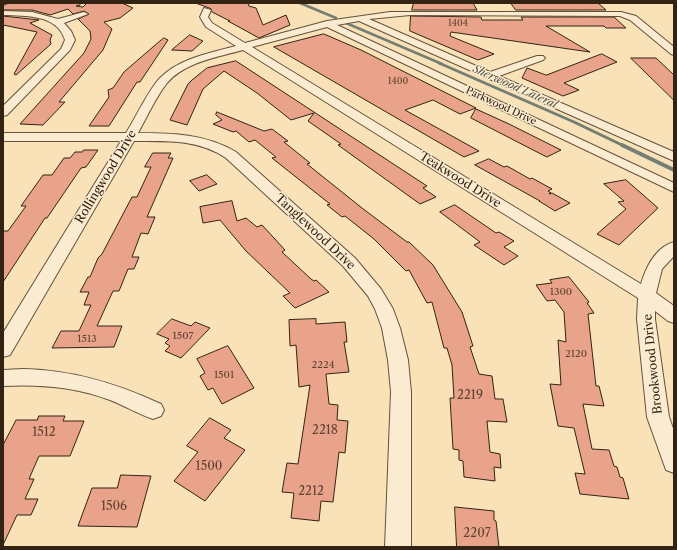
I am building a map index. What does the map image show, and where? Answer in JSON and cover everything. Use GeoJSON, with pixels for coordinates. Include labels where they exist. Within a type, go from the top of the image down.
{"type":"FeatureCollection","features":[{"type":"Feature","properties":{"kind":"street"},"geometry":{"type":"LineString","coordinates":[[490,3],[496,13]]}},
{"type":"Feature","properties":{"kind":"street","name":"Teakwood Drive"},"geometry":{"type":"LineString","coordinates":[[207,10],[204,17],[209,25],[647,295],[674,316]]}},
{"type":"Feature","properties":{"kind":"street"},"geometry":{"type":"LineString","coordinates":[[627,15],[638,10]]}},
{"type":"Feature","properties":{"kind":"street"},"geometry":{"type":"LineString","coordinates":[[3,13],[38,16],[57,22],[66,29],[69,34],[68,46],[3,113]]}},
{"type":"Feature","properties":{"kind":"street","name":"Rollingwood Drive"},"geometry":{"type":"LineString","coordinates":[[3,350],[163,81],[169,75],[196,60],[327,24],[359,18],[410,13],[627,15]]}},
{"type":"Feature","properties":{"kind":"street"},"geometry":{"type":"LineString","coordinates":[[57,22],[84,14]]}},
{"type":"Feature","properties":{"kind":"street"},"geometry":{"type":"LineString","coordinates":[[627,15],[633,18],[674,52]]}},
{"type":"Feature","properties":{"kind":"street","name":"Parkwood Drive"},"geometry":{"type":"LineString","coordinates":[[359,18],[674,157]]}},
{"type":"Feature","properties":{"kind":"street","name":"Parkwood Drive"},"geometry":{"type":"LineString","coordinates":[[327,24],[674,188]]}},
{"type":"Feature","properties":{"kind":"street"},"geometry":{"type":"LineString","coordinates":[[489,76],[540,58]]}},
{"type":"Feature","properties":{"kind":"street","name":"Tanglewood Drive"},"geometry":{"type":"LineString","coordinates":[[3,137],[130,136],[191,140],[214,145],[226,151],[349,262],[375,293],[391,328],[398,360],[401,392],[398,547]]}},
{"type":"Feature","properties":{"kind":"street","name":"Brookwood Drive"},"geometry":{"type":"LineString","coordinates":[[674,248],[660,260],[654,269],[647,295],[646,319],[658,417],[674,462]]}},
{"type":"Feature","properties":{"kind":"street"},"geometry":{"type":"LineString","coordinates":[[3,378],[38,377],[70,380],[127,396],[153,410]]}},
{"type":"Feature","properties":{"kind":"building"},"geometry":{"type":"Polygon","coordinates":[[[9,3],[80,3],[80,5],[76,6],[83,7],[87,3],[122,3],[133,8],[120,18],[104,22],[112,29],[103,50],[59,102],[65,102],[43,125],[20,124],[84,53],[91,39],[90,31],[78,19],[89,14],[84,11],[73,14],[68,9],[50,15],[32,10],[3,10],[3,6],[9,3]]]}},
{"type":"Feature","properties":{"kind":"building"},"geometry":{"type":"Polygon","coordinates":[[[196,3],[248,3],[249,6],[256,8],[263,25],[286,15],[290,25],[259,38],[212,12],[211,9],[196,3]]]}},
{"type":"Feature","properties":{"kind":"building"},"geometry":{"type":"Polygon","coordinates":[[[414,3],[473,3],[477,10],[412,10],[414,3]]]}},
{"type":"Feature","properties":{"kind":"building"},"geometry":{"type":"Polygon","coordinates":[[[511,3],[598,3],[606,10],[516,10],[511,3]]]}},
{"type":"Feature","properties":{"kind":"building"},"geometry":{"type":"Polygon","coordinates":[[[3,16],[39,20],[30,23],[52,35],[50,40],[51,44],[16,75],[14,74],[37,32],[3,25],[3,16]]]}},
{"type":"Feature","properties":{"kind":"building"},"geometry":{"type":"Polygon","coordinates":[[[411,16],[481,17],[482,20],[523,20],[521,17],[614,17],[626,28],[606,28],[604,26],[546,26],[590,52],[451,32],[450,36],[494,54],[478,60],[410,31],[411,16]]]}},
{"type":"Feature","properties":{"kind":"building"},"geometry":{"type":"Polygon","coordinates":[[[324,34],[361,50],[476,108],[460,114],[433,100],[405,110],[479,151],[464,157],[274,47],[324,34]]]}},
{"type":"Feature","properties":{"kind":"building"},"geometry":{"type":"Polygon","coordinates":[[[190,35],[203,41],[192,51],[172,50],[190,35]]]}},
{"type":"Feature","properties":{"kind":"building"},"geometry":{"type":"Polygon","coordinates":[[[164,38],[168,40],[140,82],[137,82],[109,126],[89,126],[109,97],[108,90],[113,88],[124,72],[164,38]]]}},
{"type":"Feature","properties":{"kind":"building"},"geometry":{"type":"Polygon","coordinates":[[[602,54],[617,62],[564,83],[579,90],[563,96],[522,78],[527,68],[546,75],[602,54]]]}},
{"type":"Feature","properties":{"kind":"building"},"geometry":{"type":"Polygon","coordinates":[[[631,58],[656,58],[674,75],[674,100],[631,58]]]}},
{"type":"Feature","properties":{"kind":"building"},"geometry":{"type":"Polygon","coordinates":[[[236,61],[427,186],[423,188],[436,197],[420,204],[338,145],[341,144],[308,121],[314,113],[291,120],[257,93],[224,71],[203,89],[187,125],[170,120],[188,84],[192,80],[207,68],[236,61]]]}},
{"type":"Feature","properties":{"kind":"building"},"geometry":{"type":"Polygon","coordinates":[[[476,109],[561,150],[547,157],[471,118],[476,109]]]}},
{"type":"Feature","properties":{"kind":"building"},"geometry":{"type":"Polygon","coordinates":[[[217,112],[264,131],[272,129],[288,141],[284,142],[310,163],[307,164],[362,208],[409,242],[433,265],[462,312],[473,346],[470,347],[479,374],[492,376],[495,399],[503,399],[507,422],[487,421],[490,452],[500,454],[501,468],[494,467],[495,481],[464,477],[463,461],[459,460],[459,450],[453,449],[450,398],[454,398],[452,365],[447,348],[444,348],[432,302],[427,303],[409,270],[406,271],[374,239],[345,216],[342,217],[327,205],[330,204],[272,158],[276,157],[255,140],[249,142],[236,131],[233,132],[213,124],[222,120],[216,115],[217,112]]]}},
{"type":"Feature","properties":{"kind":"building"},"geometry":{"type":"Polygon","coordinates":[[[84,150],[98,150],[86,167],[81,168],[47,218],[45,218],[3,282],[3,231],[8,231],[26,206],[21,206],[43,175],[52,175],[64,158],[70,158],[75,152],[82,152],[84,150]]]}},
{"type":"Feature","properties":{"kind":"building"},"geometry":{"type":"Polygon","coordinates":[[[153,153],[171,153],[168,158],[173,158],[147,217],[155,217],[148,234],[141,233],[132,257],[139,257],[134,269],[128,269],[119,291],[113,291],[97,326],[122,326],[114,347],[52,348],[61,331],[79,331],[91,305],[84,305],[89,292],[80,292],[88,277],[90,277],[98,258],[102,254],[132,197],[137,197],[151,167],[145,167],[153,153]]]}},
{"type":"Feature","properties":{"kind":"building"},"geometry":{"type":"Polygon","coordinates":[[[489,159],[504,167],[507,166],[530,179],[532,178],[552,189],[548,191],[551,193],[549,194],[552,193],[570,203],[555,211],[475,165],[489,159]]]}},
{"type":"Feature","properties":{"kind":"building"},"geometry":{"type":"Polygon","coordinates":[[[207,175],[217,184],[199,191],[190,181],[207,175]]]}},
{"type":"Feature","properties":{"kind":"building"},"geometry":{"type":"Polygon","coordinates":[[[626,180],[658,208],[619,245],[597,234],[626,209],[618,202],[624,201],[604,184],[626,180]]]}},
{"type":"Feature","properties":{"kind":"building"},"geometry":{"type":"Polygon","coordinates":[[[232,201],[237,221],[246,218],[257,227],[262,225],[285,250],[282,252],[311,279],[314,281],[316,280],[329,292],[295,308],[283,296],[290,293],[246,251],[220,220],[203,223],[200,207],[232,201]]]}},
{"type":"Feature","properties":{"kind":"building"},"geometry":{"type":"Polygon","coordinates":[[[455,205],[496,233],[499,232],[514,241],[504,247],[518,256],[504,265],[474,245],[480,242],[440,212],[455,205]]]}},
{"type":"Feature","properties":{"kind":"building"},"geometry":{"type":"Polygon","coordinates":[[[569,277],[589,302],[587,303],[594,313],[588,314],[596,386],[599,386],[604,406],[583,404],[592,449],[609,450],[614,466],[617,467],[620,477],[623,478],[629,499],[580,494],[575,473],[585,474],[574,428],[558,426],[550,384],[561,385],[558,340],[566,342],[564,312],[555,300],[547,301],[536,285],[552,283],[550,280],[569,277]]]}},
{"type":"Feature","properties":{"kind":"building"},"geometry":{"type":"Polygon","coordinates":[[[172,319],[191,326],[195,322],[210,328],[181,358],[165,351],[170,346],[165,343],[169,339],[157,334],[172,319]]]}},
{"type":"Feature","properties":{"kind":"building"},"geometry":{"type":"Polygon","coordinates":[[[316,319],[316,324],[345,322],[347,342],[344,342],[349,372],[326,374],[329,404],[338,405],[337,420],[348,421],[345,453],[339,452],[333,502],[321,501],[319,521],[291,518],[294,493],[282,492],[287,463],[298,464],[310,385],[299,387],[296,345],[290,346],[289,320],[316,319]]]}},
{"type":"Feature","properties":{"kind":"building"},"geometry":{"type":"Polygon","coordinates":[[[228,346],[254,388],[222,404],[213,388],[208,390],[200,376],[205,373],[197,359],[228,346]]]}},
{"type":"Feature","properties":{"kind":"building"},"geometry":{"type":"Polygon","coordinates":[[[39,416],[65,416],[63,421],[84,421],[70,456],[39,456],[29,479],[34,479],[25,499],[38,499],[31,515],[17,515],[3,545],[3,445],[16,420],[37,420],[39,416]]]}},
{"type":"Feature","properties":{"kind":"building"},"geometry":{"type":"Polygon","coordinates":[[[210,418],[231,430],[224,438],[245,450],[205,501],[174,481],[198,452],[187,446],[210,418]]]}},
{"type":"Feature","properties":{"kind":"building"},"geometry":{"type":"Polygon","coordinates":[[[121,475],[151,476],[137,527],[78,526],[92,488],[117,488],[121,475]]]}},
{"type":"Feature","properties":{"kind":"building"},"geometry":{"type":"Polygon","coordinates":[[[455,507],[494,511],[494,520],[496,521],[499,547],[457,547],[455,507]]]}},
{"type":"Feature","properties":{"kind":"waterway","name":"Sherwood Lateral"},"geometry":{"type":"LineString","coordinates":[[300,3],[336,18]]}},
{"type":"Feature","properties":{"kind":"waterway","name":"Sherwood Lateral"},"geometry":{"type":"LineString","coordinates":[[346,23],[442,64]]}},
{"type":"Feature","properties":{"kind":"waterway","name":"Sherwood Lateral"},"geometry":{"type":"LineString","coordinates":[[439,63],[574,122],[624,146]]}},
{"type":"Feature","properties":{"kind":"waterway","name":"Sherwood Lateral"},"geometry":{"type":"LineString","coordinates":[[622,145],[674,170]]}}]}
